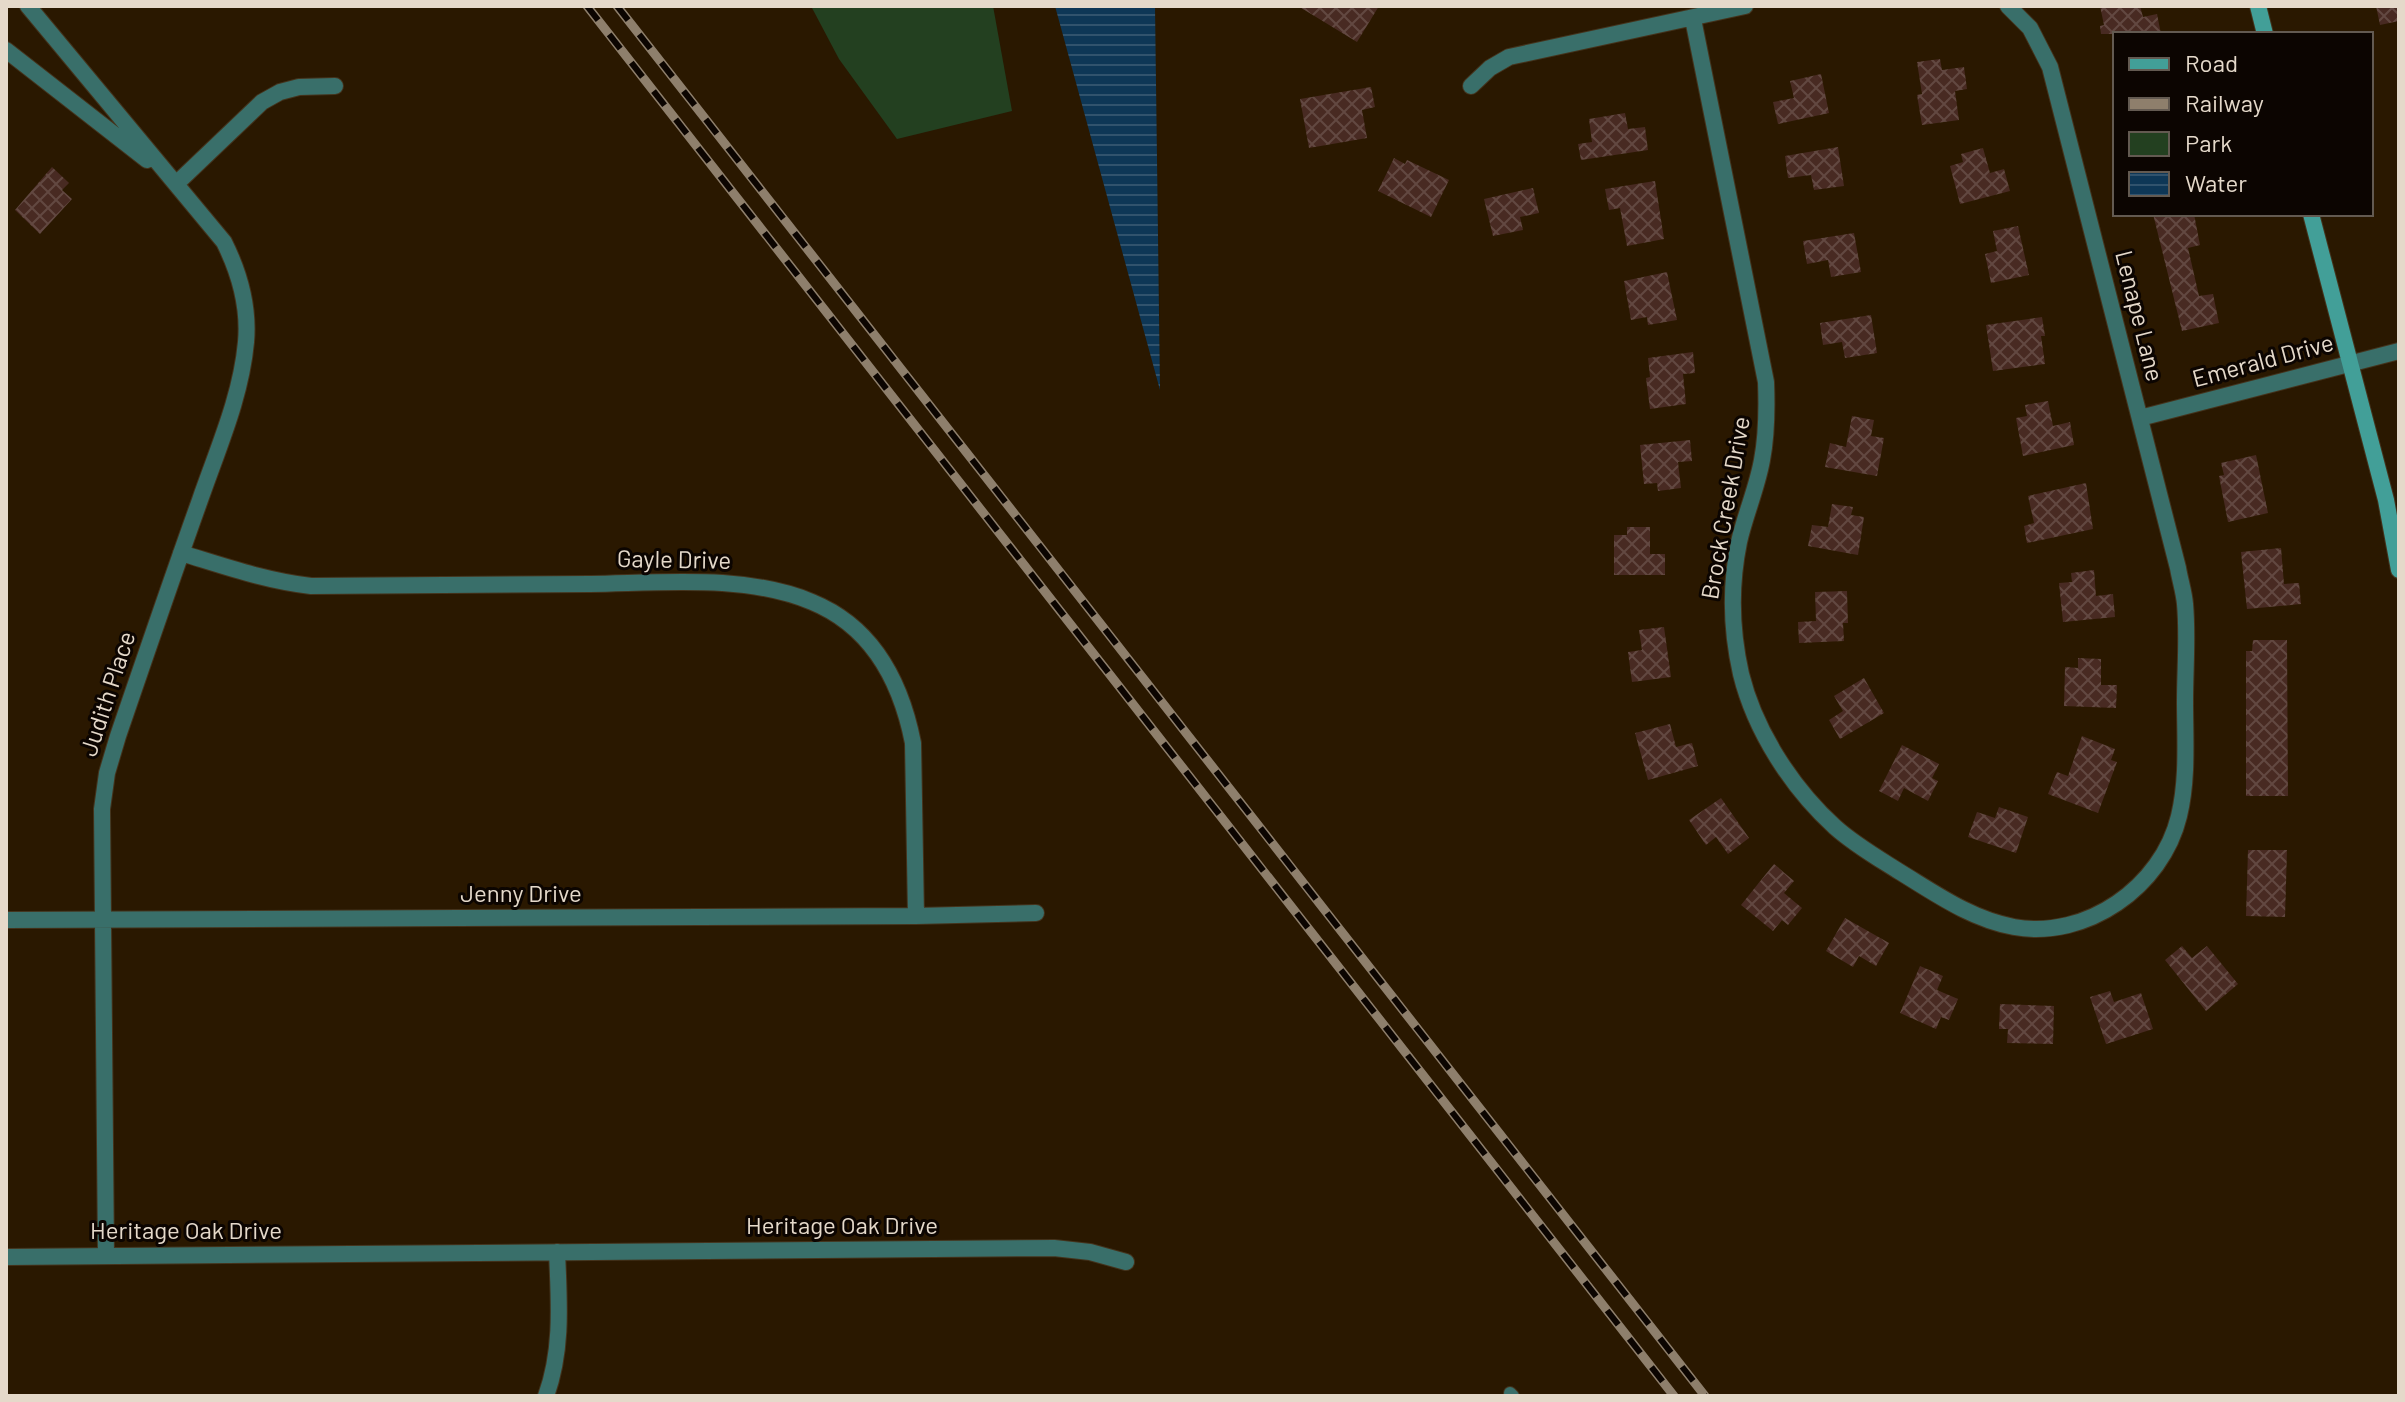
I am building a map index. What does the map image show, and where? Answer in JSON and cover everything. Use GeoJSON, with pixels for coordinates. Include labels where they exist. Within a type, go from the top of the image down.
{"type":"FeatureCollection","features":[{"type":"Feature","properties":{"kind":"street","name":"Judith Place"},"geometry":{"type":"LineString","coordinates":[[28,6],[218,232],[232,258],[246,317],[246,340],[235,400],[107,773],[102,809],[106,1256]]}},
{"type":"Feature","properties":{"kind":"street"},"geometry":{"type":"LineString","coordinates":[[1471,86],[1490,68],[1509,57],[1745,6]]}},
{"type":"Feature","properties":{"kind":"street","name":"Lenape Lane"},"geometry":{"type":"LineString","coordinates":[[2008,6],[2030,28],[2050,67],[2140,418]]}},
{"type":"Feature","properties":{"kind":"street"},"geometry":{"type":"LineString","coordinates":[[2258,6],[2264,32]]}},
{"type":"Feature","properties":{"kind":"street","name":"Brock Creek Drive"},"geometry":{"type":"LineString","coordinates":[[1693,19],[1766,382],[1767,421],[1762,462],[1739,541],[1734,576],[1732,609],[1742,677],[1757,716],[1784,767],[1835,826],[1862,848],[1964,912],[1989,921],[2044,929],[2095,916],[2142,884],[2174,833],[2184,781],[2185,604],[2140,418]]}},
{"type":"Feature","properties":{"kind":"street","name":"Judith Place"},"geometry":{"type":"LineString","coordinates":[[6,50],[176,184]]}},
{"type":"Feature","properties":{"kind":"street"},"geometry":{"type":"LineString","coordinates":[[176,184],[262,102],[280,92],[299,87],[335,86]]}},
{"type":"Feature","properties":{"kind":"street"},"geometry":{"type":"LineString","coordinates":[[2312,216],[2386,500],[2399,570]]}},
{"type":"Feature","properties":{"kind":"street","name":"Emerald Drive"},"geometry":{"type":"LineString","coordinates":[[2140,418],[2399,351]]}},
{"type":"Feature","properties":{"kind":"street","name":"Gayle Drive"},"geometry":{"type":"LineString","coordinates":[[181,553],[252,575],[311,586],[751,585],[814,602],[836,614],[876,651],[905,705],[913,743],[916,916]]}},
{"type":"Feature","properties":{"kind":"street","name":"Jenny Drive"},"geometry":{"type":"LineString","coordinates":[[6,920],[1036,913]]}},
{"type":"Feature","properties":{"kind":"street","name":"Heritage Oak Drive"},"geometry":{"type":"LineString","coordinates":[[6,1257],[1054,1248],[1090,1252],[1126,1262]]}},
{"type":"Feature","properties":{"kind":"street"},"geometry":{"type":"LineString","coordinates":[[546,1396],[558,1346],[557,1252]]}},
{"type":"Feature","properties":{"kind":"green space"},"geometry":{"type":"Polygon","coordinates":[[[811,6],[993,6],[1012,111],[897,139],[839,59],[811,6]]]}},
{"type":"Feature","properties":{"kind":"water"},"geometry":{"type":"Polygon","coordinates":[[[1055,6],[1155,6],[1160,390],[1055,6]]]}},
{"type":"Feature","properties":{"kind":"building"},"geometry":{"type":"Polygon","coordinates":[[[1298,6],[1379,6],[1357,42],[1298,6]]]}},
{"type":"Feature","properties":{"kind":"building"},"geometry":{"type":"Polygon","coordinates":[[[2100,6],[2140,6],[2143,17],[2157,14],[2161,32],[2101,34],[2100,26],[2104,25],[2100,6]]]}},
{"type":"Feature","properties":{"kind":"building"},"geometry":{"type":"Polygon","coordinates":[[[2376,6],[2399,6],[2399,21],[2380,25],[2376,6]]]}},
{"type":"Feature","properties":{"kind":"building"},"geometry":{"type":"Polygon","coordinates":[[[1940,59],[1942,70],[1964,67],[1967,89],[1955,91],[1959,120],[1922,125],[1917,95],[1922,94],[1917,62],[1940,59]]]}},
{"type":"Feature","properties":{"kind":"building"},"geometry":{"type":"Polygon","coordinates":[[[1821,74],[1829,113],[1778,124],[1773,102],[1794,98],[1790,81],[1821,74]]]}},
{"type":"Feature","properties":{"kind":"building"},"geometry":{"type":"Polygon","coordinates":[[[1371,87],[1375,107],[1362,110],[1367,138],[1309,148],[1300,99],[1371,87]]]}},
{"type":"Feature","properties":{"kind":"building"},"geometry":{"type":"Polygon","coordinates":[[[1625,113],[1628,129],[1645,127],[1648,150],[1581,160],[1578,144],[1592,142],[1589,119],[1625,113]]]}},
{"type":"Feature","properties":{"kind":"building"},"geometry":{"type":"Polygon","coordinates":[[[1838,147],[1844,186],[1814,190],[1811,175],[1788,178],[1785,156],[1838,147]]]}},
{"type":"Feature","properties":{"kind":"building"},"geometry":{"type":"Polygon","coordinates":[[[1983,148],[1990,173],[2004,169],[2010,191],[1960,204],[1950,166],[1963,162],[1961,154],[1983,148]]]}},
{"type":"Feature","properties":{"kind":"building"},"geometry":{"type":"Polygon","coordinates":[[[1394,158],[1405,164],[1407,160],[1449,180],[1431,217],[1378,191],[1394,158]]]}},
{"type":"Feature","properties":{"kind":"building"},"geometry":{"type":"Polygon","coordinates":[[[52,167],[69,183],[62,190],[72,199],[40,234],[15,210],[52,167]]]}},
{"type":"Feature","properties":{"kind":"building"},"geometry":{"type":"Polygon","coordinates":[[[1655,181],[1664,239],[1627,246],[1620,208],[1609,210],[1605,189],[1655,181]]]}},
{"type":"Feature","properties":{"kind":"building"},"geometry":{"type":"Polygon","coordinates":[[[1533,188],[1539,213],[1520,217],[1523,230],[1493,236],[1484,199],[1533,188]]]}},
{"type":"Feature","properties":{"kind":"building"},"geometry":{"type":"Polygon","coordinates":[[[2153,216],[2194,216],[2200,245],[2188,248],[2199,296],[2213,294],[2219,323],[2182,331],[2153,216]]]}},
{"type":"Feature","properties":{"kind":"building"},"geometry":{"type":"Polygon","coordinates":[[[2018,226],[2029,275],[1991,283],[1985,254],[1997,251],[1993,231],[2018,226]]]}},
{"type":"Feature","properties":{"kind":"building"},"geometry":{"type":"Polygon","coordinates":[[[1854,233],[1861,272],[1831,277],[1828,260],[1807,264],[1803,241],[1854,233]]]}},
{"type":"Feature","properties":{"kind":"building"},"geometry":{"type":"Polygon","coordinates":[[[1667,272],[1677,320],[1648,325],[1647,317],[1631,320],[1624,281],[1667,272]]]}},
{"type":"Feature","properties":{"kind":"building"},"geometry":{"type":"Polygon","coordinates":[[[1871,315],[1877,353],[1845,358],[1842,342],[1823,345],[1820,323],[1871,315]]]}},
{"type":"Feature","properties":{"kind":"building"},"geometry":{"type":"Polygon","coordinates":[[[2042,317],[2045,364],[1993,371],[1986,325],[2042,317]]]}},
{"type":"Feature","properties":{"kind":"building"},"geometry":{"type":"Polygon","coordinates":[[[1693,352],[1695,373],[1683,374],[1686,404],[1650,409],[1646,378],[1650,377],[1648,358],[1693,352]]]}},
{"type":"Feature","properties":{"kind":"building"},"geometry":{"type":"Polygon","coordinates":[[[2048,401],[2053,426],[2070,422],[2074,445],[2023,456],[2016,418],[2027,416],[2025,405],[2048,401]]]}},
{"type":"Feature","properties":{"kind":"building"},"geometry":{"type":"Polygon","coordinates":[[[1852,416],[1874,420],[1871,436],[1884,438],[1877,476],[1825,467],[1830,443],[1846,447],[1852,416]]]}},
{"type":"Feature","properties":{"kind":"building"},"geometry":{"type":"Polygon","coordinates":[[[1690,440],[1692,461],[1678,462],[1681,488],[1658,491],[1657,483],[1644,484],[1640,445],[1690,440]]]}},
{"type":"Feature","properties":{"kind":"building"},"geometry":{"type":"Polygon","coordinates":[[[2256,455],[2268,513],[2228,522],[2219,476],[2224,475],[2221,463],[2256,455]]]}},
{"type":"Feature","properties":{"kind":"building"},"geometry":{"type":"Polygon","coordinates":[[[2086,483],[2093,529],[2027,543],[2024,526],[2034,523],[2028,496],[2086,483]]]}},
{"type":"Feature","properties":{"kind":"building"},"geometry":{"type":"Polygon","coordinates":[[[1832,504],[1853,507],[1851,515],[1864,517],[1858,555],[1808,546],[1812,525],[1828,527],[1832,504]]]}},
{"type":"Feature","properties":{"kind":"building"},"geometry":{"type":"Polygon","coordinates":[[[1627,527],[1650,527],[1650,554],[1665,554],[1665,575],[1614,575],[1614,535],[1627,535],[1627,527]]]}},
{"type":"Feature","properties":{"kind":"building"},"geometry":{"type":"Polygon","coordinates":[[[2281,548],[2284,584],[2299,583],[2301,604],[2247,609],[2241,552],[2281,548]]]}},
{"type":"Feature","properties":{"kind":"building"},"geometry":{"type":"Polygon","coordinates":[[[2094,570],[2096,596],[2113,594],[2115,617],[2063,622],[2059,583],[2072,582],[2071,573],[2094,570]]]}},
{"type":"Feature","properties":{"kind":"building"},"geometry":{"type":"Polygon","coordinates":[[[1847,591],[1848,623],[1843,623],[1844,641],[1799,643],[1798,622],[1816,621],[1815,592],[1847,591]]]}},
{"type":"Feature","properties":{"kind":"building"},"geometry":{"type":"Polygon","coordinates":[[[1664,627],[1671,677],[1632,682],[1628,652],[1642,650],[1639,630],[1664,627]]]}},
{"type":"Feature","properties":{"kind":"building"},"geometry":{"type":"Polygon","coordinates":[[[2253,640],[2287,640],[2288,796],[2246,796],[2246,651],[2252,651],[2253,640]]]}},
{"type":"Feature","properties":{"kind":"building"},"geometry":{"type":"Polygon","coordinates":[[[2078,658],[2101,659],[2101,685],[2117,685],[2116,708],[2064,706],[2065,667],[2078,668],[2078,658]]]}},
{"type":"Feature","properties":{"kind":"building"},"geometry":{"type":"Polygon","coordinates":[[[1864,678],[1884,713],[1840,739],[1829,720],[1843,711],[1834,696],[1864,678]]]}},
{"type":"Feature","properties":{"kind":"building"},"geometry":{"type":"Polygon","coordinates":[[[1670,724],[1676,747],[1692,743],[1698,766],[1648,780],[1635,733],[1670,724]]]}},
{"type":"Feature","properties":{"kind":"building"},"geometry":{"type":"Polygon","coordinates":[[[2082,736],[2115,749],[2111,760],[2117,762],[2098,813],[2048,794],[2057,772],[2068,776],[2082,736]]]}},
{"type":"Feature","properties":{"kind":"building"},"geometry":{"type":"Polygon","coordinates":[[[1902,745],[1939,764],[1932,778],[1938,781],[1928,801],[1904,788],[1898,801],[1879,791],[1902,745]]]}},
{"type":"Feature","properties":{"kind":"building"},"geometry":{"type":"Polygon","coordinates":[[[1721,798],[1749,838],[1728,854],[1716,837],[1706,845],[1689,820],[1721,798]]]}},
{"type":"Feature","properties":{"kind":"building"},"geometry":{"type":"Polygon","coordinates":[[[1999,807],[2028,817],[2016,853],[1968,837],[1977,812],[1995,818],[1999,807]]]}},
{"type":"Feature","properties":{"kind":"building"},"geometry":{"type":"Polygon","coordinates":[[[2248,850],[2287,850],[2285,917],[2246,916],[2248,850]]]}},
{"type":"Feature","properties":{"kind":"building"},"geometry":{"type":"Polygon","coordinates":[[[1774,864],[1794,881],[1784,893],[1802,908],[1788,925],[1782,920],[1773,931],[1741,905],[1774,864]]]}},
{"type":"Feature","properties":{"kind":"building"},"geometry":{"type":"Polygon","coordinates":[[[1845,918],[1889,943],[1876,966],[1859,956],[1853,967],[1826,951],[1845,918]]]}},
{"type":"Feature","properties":{"kind":"building"},"geometry":{"type":"Polygon","coordinates":[[[2182,946],[2192,958],[2207,946],[2238,984],[2206,1011],[2165,960],[2182,946]]]}},
{"type":"Feature","properties":{"kind":"building"},"geometry":{"type":"Polygon","coordinates":[[[1920,966],[1943,976],[1937,990],[1958,999],[1949,1020],[1941,1017],[1936,1029],[1900,1013],[1920,966]]]}},
{"type":"Feature","properties":{"kind":"building"},"geometry":{"type":"Polygon","coordinates":[[[2110,991],[2114,1002],[2141,993],[2153,1029],[2106,1044],[2090,997],[2110,991]]]}},
{"type":"Feature","properties":{"kind":"building"},"geometry":{"type":"Polygon","coordinates":[[[2000,1004],[2054,1006],[2053,1044],[2007,1043],[2008,1029],[1999,1029],[2000,1004]]]}},
{"type":"Feature","properties":{"kind":"railway"},"geometry":{"type":"LineString","coordinates":[[587,6],[1674,1396]]}},
{"type":"Feature","properties":{"kind":"railway"},"geometry":{"type":"LineString","coordinates":[[617,6],[1705,1396]]}}]}
